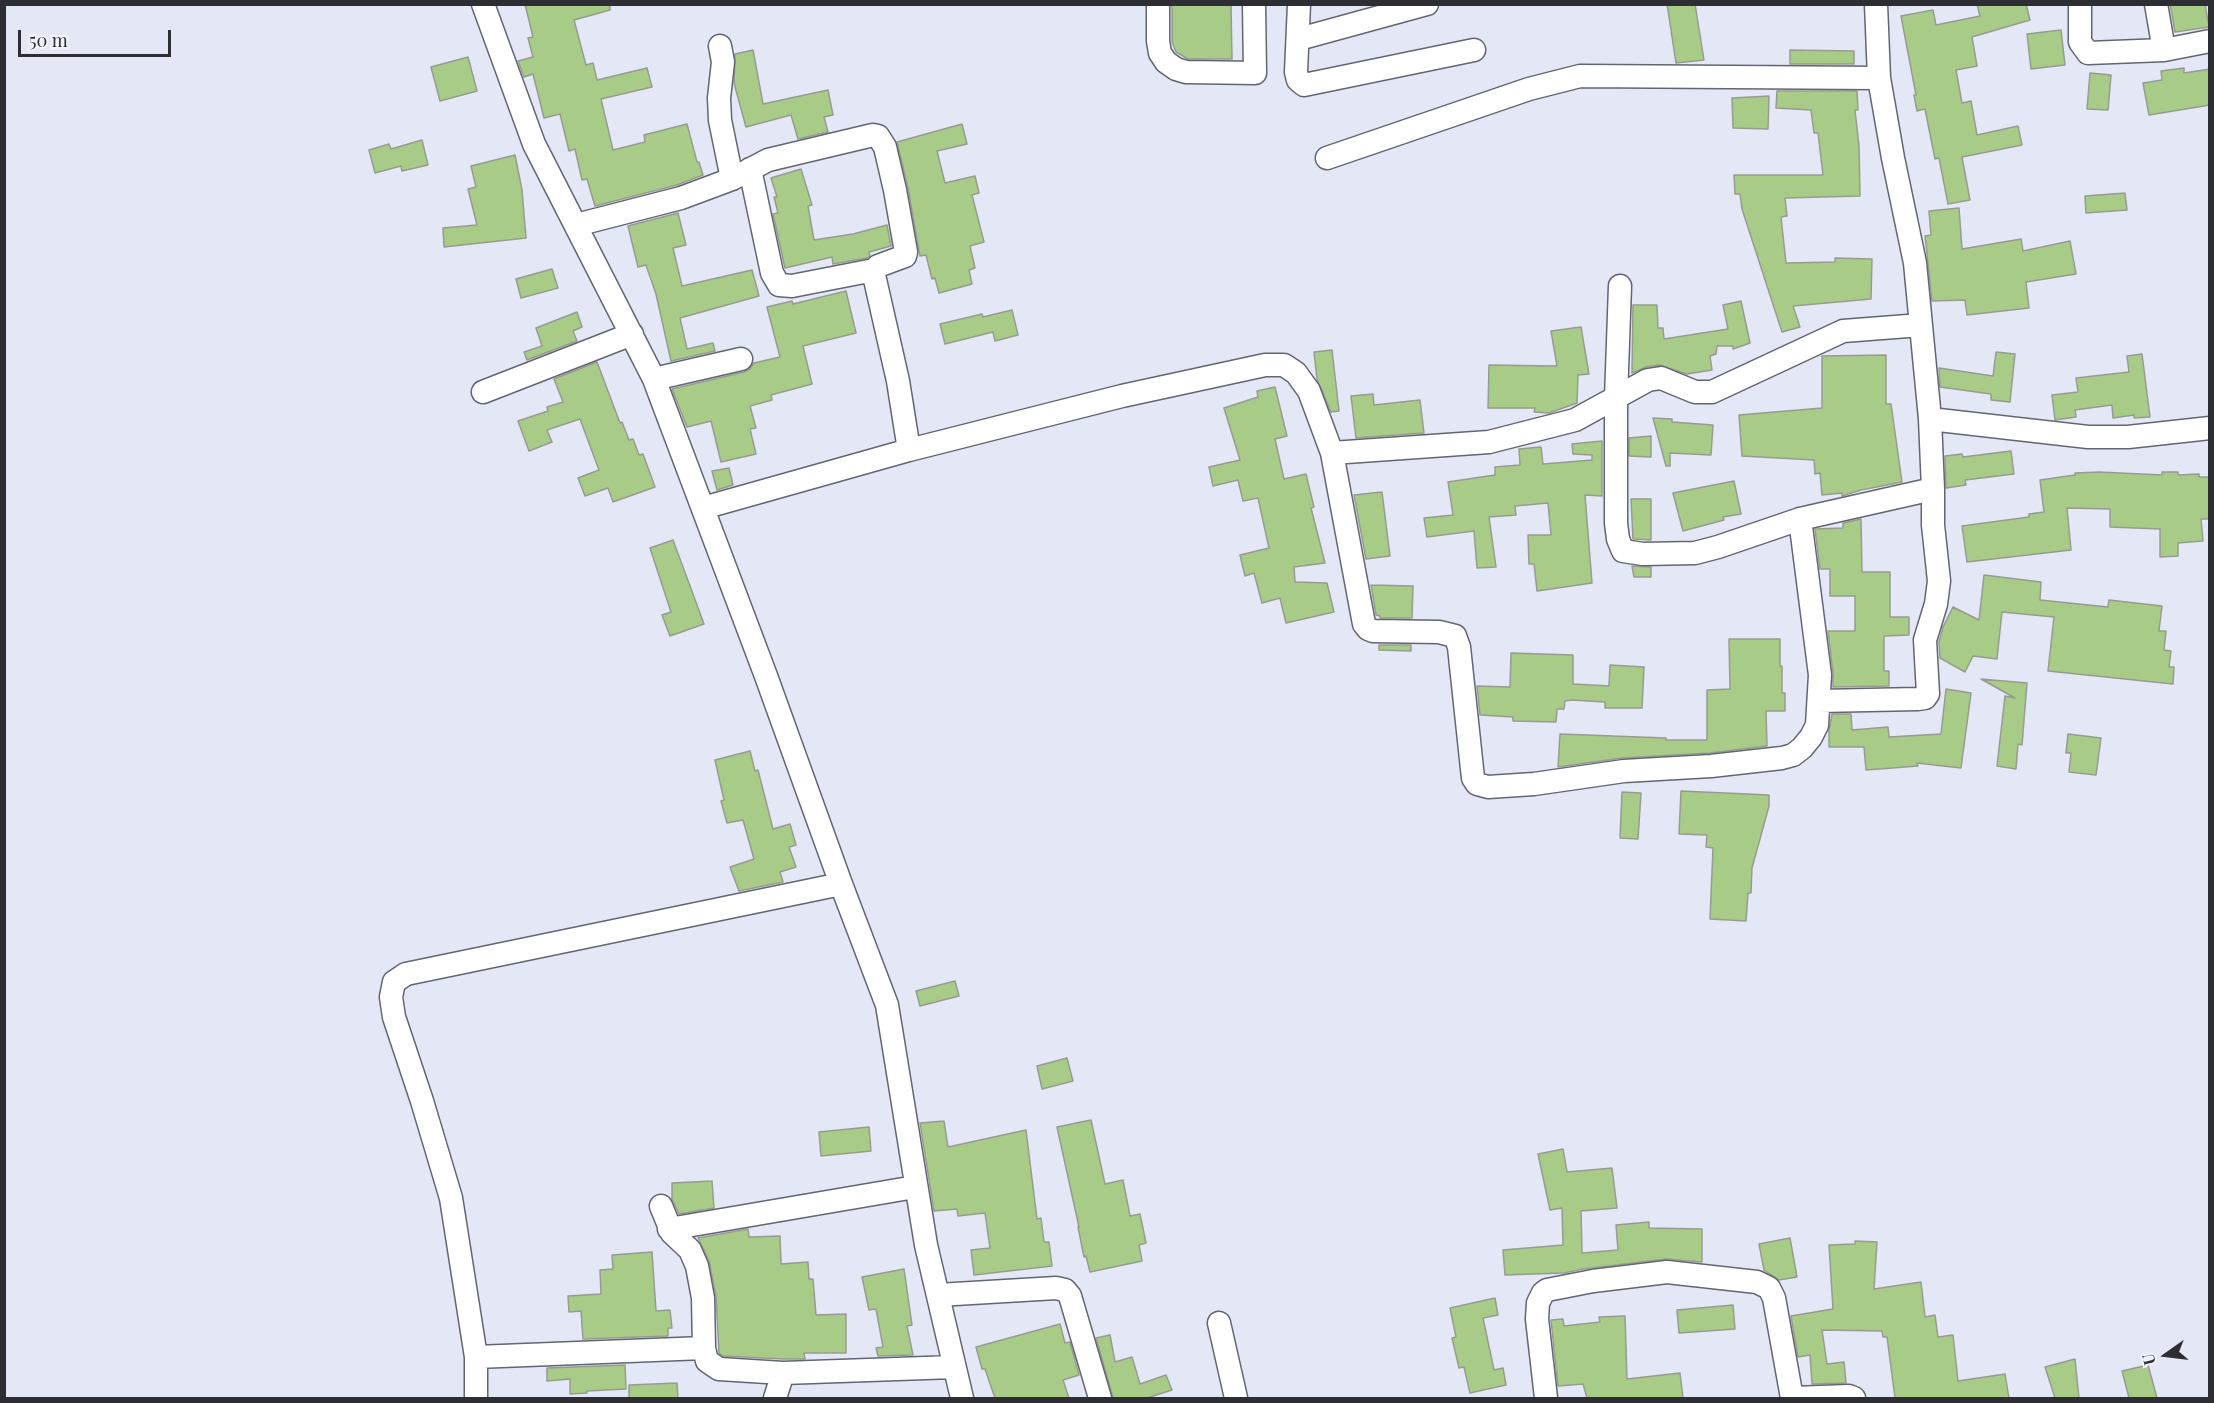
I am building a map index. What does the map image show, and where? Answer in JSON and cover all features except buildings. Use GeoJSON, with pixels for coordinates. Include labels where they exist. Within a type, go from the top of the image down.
{"type":"FeatureCollection","features":[{"type":"Feature","properties":{"kind":"street"},"geometry":{"type":"LineString","coordinates":[[483,4],[534,144],[654,379],[766,676],[886,1005],[915,1187],[962,1398]]}},
{"type":"Feature","properties":{"kind":"street"},"geometry":{"type":"LineString","coordinates":[[1158,4],[1160,53],[1166,62],[1176,69],[1186,72],[1260,73],[1254,4]]}},
{"type":"Feature","properties":{"kind":"street"},"geometry":{"type":"LineString","coordinates":[[1299,4],[1296,72],[1300,84],[1474,50]]}},
{"type":"Feature","properties":{"kind":"street"},"geometry":{"type":"LineString","coordinates":[[1299,39],[1403,7],[1426,4]]}},
{"type":"Feature","properties":{"kind":"street"},"geometry":{"type":"LineString","coordinates":[[1819,701],[1925,698],[1928,694],[1925,640],[1936,604],[1939,581],[1933,525],[1930,419],[1915,263],[1879,78],[1876,4]]}},
{"type":"Feature","properties":{"kind":"street"},"geometry":{"type":"LineString","coordinates":[[2080,4],[2079,42],[2088,53],[2164,50],[2210,40]]}},
{"type":"Feature","properties":{"kind":"street"},"geometry":{"type":"LineString","coordinates":[[2156,4],[2164,50]]}},
{"type":"Feature","properties":{"kind":"street"},"geometry":{"type":"LineString","coordinates":[[576,225],[681,198],[741,174],[768,160],[873,135],[878,136],[885,147],[896,190],[905,256],[874,270],[792,286],[779,285],[772,273],[741,174],[720,120],[723,62],[720,46]]}},
{"type":"Feature","properties":{"kind":"street"},"geometry":{"type":"LineString","coordinates":[[1327,158],[1529,89],[1580,76],[1879,78]]}},
{"type":"Feature","properties":{"kind":"street"},"geometry":{"type":"LineString","coordinates":[[874,270],[898,381],[909,450]]}},
{"type":"Feature","properties":{"kind":"street"},"geometry":{"type":"LineString","coordinates":[[1620,286],[1616,398],[1616,523],[1618,539],[1623,551],[1643,554],[1695,552],[1718,547],[1800,519],[1933,489]]}},
{"type":"Feature","properties":{"kind":"street"},"geometry":{"type":"LineString","coordinates":[[1332,453],[1488,442],[1575,420],[1640,384],[1662,378],[1695,392],[1712,392],[1843,330],[1921,325]]}},
{"type":"Feature","properties":{"kind":"street"},"geometry":{"type":"LineString","coordinates":[[483,392],[632,334]]}},
{"type":"Feature","properties":{"kind":"street"},"geometry":{"type":"LineString","coordinates":[[654,379],[741,359]]}},
{"type":"Feature","properties":{"kind":"street"},"geometry":{"type":"LineString","coordinates":[[703,508],[909,450],[1122,396],[1274,364],[1284,365],[1292,369],[1309,391],[1332,453],[1364,624],[1373,631],[1439,632],[1455,636],[1459,647],[1471,771],[1473,778],[1483,787],[1534,784],[1624,771],[1711,766],[1793,755],[1811,737],[1817,725],[1820,675],[1800,519]]}},
{"type":"Feature","properties":{"kind":"street"},"geometry":{"type":"LineString","coordinates":[[1930,419],[2088,436],[2128,437],[2210,428]]}},
{"type":"Feature","properties":{"kind":"street"},"geometry":{"type":"LineString","coordinates":[[476,1398],[477,1357],[451,1198],[394,1017],[391,997],[394,982],[406,974],[841,884]]}},
{"type":"Feature","properties":{"kind":"street"},"geometry":{"type":"LineString","coordinates":[[669,1229],[915,1187]]}},
{"type":"Feature","properties":{"kind":"street"},"geometry":{"type":"LineString","coordinates":[[661,1206],[669,1229],[690,1250],[697,1266],[703,1298],[704,1348],[707,1361],[719,1369],[783,1373],[954,1367]]}},
{"type":"Feature","properties":{"kind":"street"},"geometry":{"type":"LineString","coordinates":[[1546,1398],[1537,1319],[1538,1304],[1543,1293],[1547,1290],[1593,1281],[1667,1272],[1757,1282],[1769,1288],[1774,1298],[1792,1398],[1849,1396],[1854,1398]]}},
{"type":"Feature","properties":{"kind":"street"},"geometry":{"type":"LineString","coordinates":[[938,1295],[1056,1288],[1065,1290],[1070,1296],[1100,1398]]}},
{"type":"Feature","properties":{"kind":"street"},"geometry":{"type":"LineString","coordinates":[[1219,1323],[1236,1398]]}},
{"type":"Feature","properties":{"kind":"street"},"geometry":{"type":"LineString","coordinates":[[477,1357],[704,1348]]}},
{"type":"Feature","properties":{"kind":"street"},"geometry":{"type":"LineString","coordinates":[[775,1398],[783,1373]]}}]}
